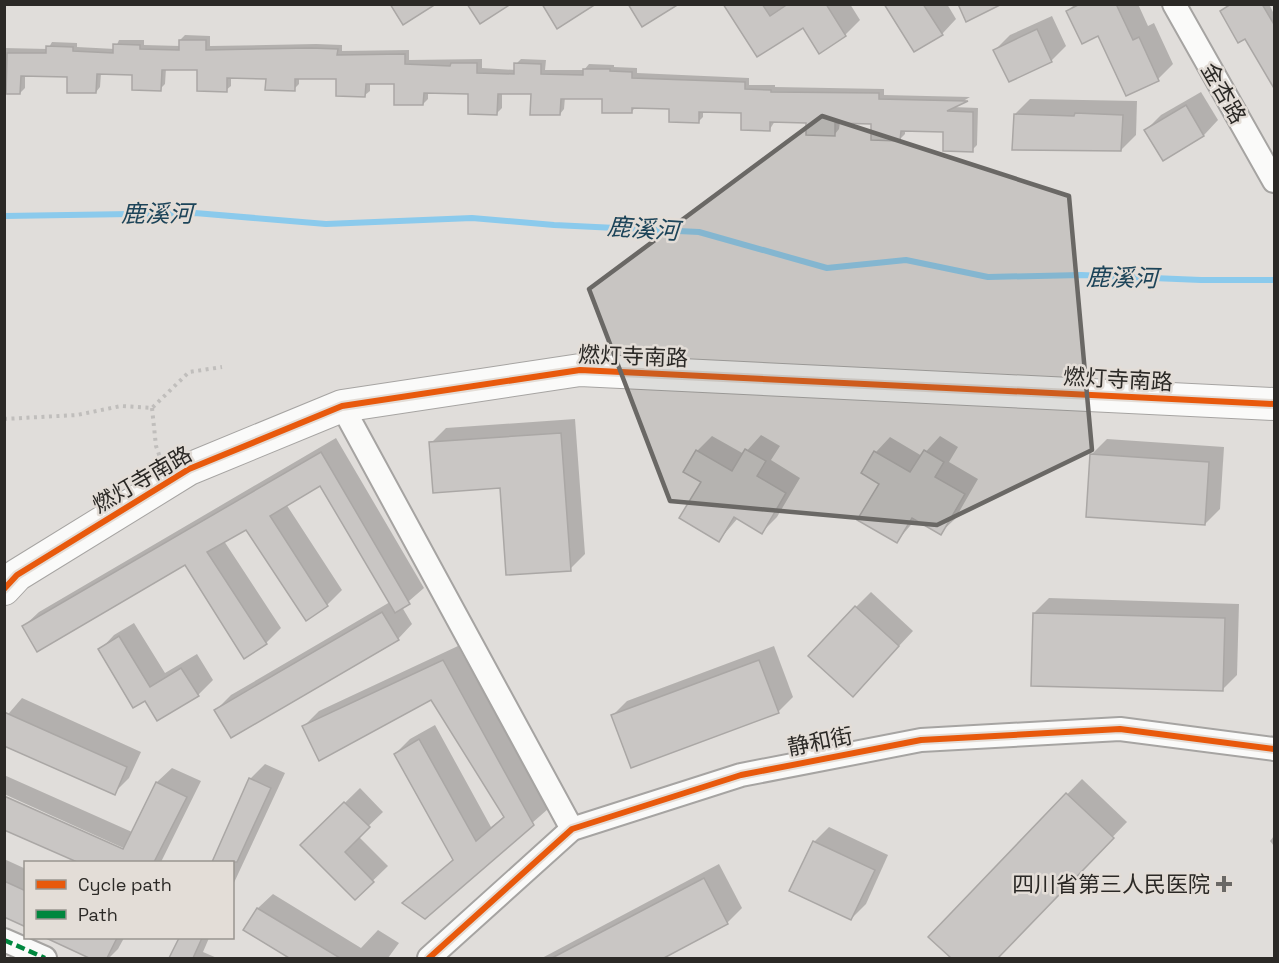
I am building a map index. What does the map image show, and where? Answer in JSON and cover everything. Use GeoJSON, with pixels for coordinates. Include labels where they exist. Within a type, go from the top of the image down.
{"type":"FeatureCollection","features":[{"type":"Feature","properties":{"kind":"street","name":"金杏路"},"geometry":{"type":"LineString","coordinates":[[1174,4],[1275,181]]}},
{"type":"Feature","properties":{"kind":"street","name":"燃灯寺南路"},"geometry":{"type":"LineString","coordinates":[[4,589],[16,575],[189,469],[342,406],[580,370],[1275,404]]}},
{"type":"Feature","properties":{"kind":"street"},"geometry":{"type":"LineString","coordinates":[[342,406],[572,829]]}},
{"type":"Feature","properties":{"kind":"street","name":"静和街"},"geometry":{"type":"LineString","coordinates":[[429,958],[572,829],[741,775],[921,740],[1120,729],[1275,749]]}},
{"type":"Feature","properties":{"kind":"street"},"geometry":{"type":"LineString","coordinates":[[4,940],[45,958]]}},
{"type":"Feature","properties":{"kind":"path"},"geometry":{"type":"LineString","coordinates":[[4,419],[77,416],[121,406],[152,408],[189,372],[222,367]]}},
{"type":"Feature","properties":{"kind":"path"},"geometry":{"type":"LineString","coordinates":[[152,408],[156,446],[170,481]]}},
{"type":"Feature","properties":{"kind":"highlighted area"},"geometry":{"type":"Polygon","coordinates":[[[822,116],[1069,196],[1092,450],[937,525],[670,501],[589,289],[822,116]]]}},
{"type":"Feature","properties":{"kind":"building"},"geometry":{"type":"Polygon","coordinates":[[[390,4],[436,4],[403,25],[390,4]]]}},
{"type":"Feature","properties":{"kind":"building"},"geometry":{"type":"Polygon","coordinates":[[[467,4],[511,4],[480,24],[467,4]]]}},
{"type":"Feature","properties":{"kind":"building"},"geometry":{"type":"Polygon","coordinates":[[[542,4],[596,4],[557,29],[542,4]]]}},
{"type":"Feature","properties":{"kind":"building"},"geometry":{"type":"Polygon","coordinates":[[[628,4],[679,4],[642,27],[628,4]]]}},
{"type":"Feature","properties":{"kind":"building"},"geometry":{"type":"Polygon","coordinates":[[[723,4],[762,4],[770,16],[788,4],[826,4],[846,36],[819,54],[803,28],[757,57],[723,4]]]}},
{"type":"Feature","properties":{"kind":"building"},"geometry":{"type":"Polygon","coordinates":[[[884,4],[923,4],[943,35],[914,52],[884,4]]]}},
{"type":"Feature","properties":{"kind":"building"},"geometry":{"type":"Polygon","coordinates":[[[958,4],[1002,4],[966,22],[958,4]]]}},
{"type":"Feature","properties":{"kind":"building"},"geometry":{"type":"Polygon","coordinates":[[[1080,4],[1116,4],[1133,40],[1139,37],[1159,81],[1126,96],[1098,36],[1082,44],[1066,11],[1080,4]]]}},
{"type":"Feature","properties":{"kind":"building"},"geometry":{"type":"Polygon","coordinates":[[[1231,4],[1262,4],[1275,26],[1275,90],[1245,39],[1238,43],[1220,11],[1231,4]]]}},
{"type":"Feature","properties":{"kind":"building"},"geometry":{"type":"Polygon","coordinates":[[[1037,29],[1052,62],[1009,82],[993,50],[1037,29]]]}},
{"type":"Feature","properties":{"kind":"building"},"geometry":{"type":"Polygon","coordinates":[[[179,40],[206,40],[206,50],[311,48],[338,49],[337,55],[405,54],[405,64],[450,66],[451,63],[477,63],[477,73],[514,74],[514,63],[541,64],[541,74],[583,75],[583,69],[610,69],[610,71],[632,72],[632,78],[745,82],[745,89],[771,90],[771,92],[879,93],[879,99],[968,101],[947,111],[973,112],[973,152],[943,151],[943,132],[901,131],[900,141],[871,140],[871,124],[835,123],[835,136],[806,135],[806,123],[770,122],[770,131],[741,130],[741,113],[699,112],[699,123],[669,122],[669,109],[632,108],[632,113],[602,113],[602,99],[561,99],[560,115],[530,115],[531,94],[498,94],[497,115],[468,114],[468,94],[424,93],[423,105],[394,105],[394,84],[366,84],[365,97],[336,96],[336,79],[295,79],[295,91],[265,90],[266,79],[227,78],[227,92],[197,91],[197,70],[162,70],[161,91],[132,90],[132,75],[97,74],[96,93],[67,93],[67,77],[21,76],[20,94],[6,94],[7,53],[46,53],[46,46],[73,47],[73,51],[113,53],[113,44],[140,45],[140,49],[179,50],[179,40]]]}},
{"type":"Feature","properties":{"kind":"building"},"geometry":{"type":"Polygon","coordinates":[[[1186,105],[1204,136],[1163,161],[1144,130],[1186,105]]]}},
{"type":"Feature","properties":{"kind":"building"},"geometry":{"type":"Polygon","coordinates":[[[1075,113],[1123,115],[1121,151],[1012,150],[1014,114],[1074,116],[1075,113]]]}},
{"type":"Feature","properties":{"kind":"building"},"geometry":{"type":"Polygon","coordinates":[[[561,433],[571,571],[506,575],[500,488],[433,493],[429,442],[561,433]]]}},
{"type":"Feature","properties":{"kind":"building"},"geometry":{"type":"Polygon","coordinates":[[[745,449],[766,461],[757,476],[786,493],[762,534],[734,517],[719,542],[679,518],[701,482],[683,472],[696,450],[732,471],[745,449]]]}},
{"type":"Feature","properties":{"kind":"building"},"geometry":{"type":"Polygon","coordinates":[[[924,450],[944,462],[935,477],[965,494],[941,535],[912,518],[897,543],[857,520],[879,484],[861,473],[874,451],[910,472],[924,450]]]}},
{"type":"Feature","properties":{"kind":"building"},"geometry":{"type":"Polygon","coordinates":[[[321,452],[410,604],[395,613],[320,486],[270,516],[328,606],[306,621],[246,530],[207,552],[267,644],[244,659],[185,565],[37,652],[22,626],[321,452]]]}},
{"type":"Feature","properties":{"kind":"building"},"geometry":{"type":"Polygon","coordinates":[[[1090,454],[1209,462],[1205,525],[1086,517],[1090,454]]]}},
{"type":"Feature","properties":{"kind":"building"},"geometry":{"type":"Polygon","coordinates":[[[855,606],[899,646],[853,697],[808,656],[855,606]]]}},
{"type":"Feature","properties":{"kind":"building"},"geometry":{"type":"Polygon","coordinates":[[[382,612],[399,640],[231,738],[214,710],[382,612]]]}},
{"type":"Feature","properties":{"kind":"building"},"geometry":{"type":"Polygon","coordinates":[[[1033,613],[1225,618],[1223,691],[1031,686],[1033,613]]]}},
{"type":"Feature","properties":{"kind":"building"},"geometry":{"type":"Polygon","coordinates":[[[119,636],[150,687],[181,668],[199,696],[157,721],[145,701],[133,708],[98,649],[119,636]]]}},
{"type":"Feature","properties":{"kind":"building"},"geometry":{"type":"Polygon","coordinates":[[[443,660],[534,825],[425,919],[402,903],[453,860],[394,754],[419,739],[476,841],[504,817],[431,700],[319,761],[302,726],[443,660]]]}},
{"type":"Feature","properties":{"kind":"building"},"geometry":{"type":"Polygon","coordinates":[[[759,660],[779,713],[631,768],[611,715],[759,660]]]}},
{"type":"Feature","properties":{"kind":"building"},"geometry":{"type":"Polygon","coordinates":[[[4,712],[127,767],[115,795],[4,746],[4,712]]]}},
{"type":"Feature","properties":{"kind":"building"},"geometry":{"type":"Polygon","coordinates":[[[249,778],[271,788],[237,862],[212,861],[249,778]]]}},
{"type":"Feature","properties":{"kind":"building"},"geometry":{"type":"Polygon","coordinates":[[[156,782],[187,797],[155,861],[75,861],[4,830],[4,796],[123,849],[156,782]]]}},
{"type":"Feature","properties":{"kind":"building"},"geometry":{"type":"Polygon","coordinates":[[[1066,793],[1114,838],[998,958],[951,958],[928,937],[1066,793]]]}},
{"type":"Feature","properties":{"kind":"building"},"geometry":{"type":"Polygon","coordinates":[[[344,802],[370,827],[345,852],[374,882],[355,900],[300,845],[344,802]]]}},
{"type":"Feature","properties":{"kind":"building"},"geometry":{"type":"Polygon","coordinates":[[[813,841],[875,870],[851,920],[789,891],[813,841]]]}},
{"type":"Feature","properties":{"kind":"building"},"geometry":{"type":"Polygon","coordinates":[[[704,878],[728,924],[664,958],[552,958],[704,878]]]}},
{"type":"Feature","properties":{"kind":"building"},"geometry":{"type":"Polygon","coordinates":[[[4,881],[24,890],[24,926],[4,917],[4,881]]]}},
{"type":"Feature","properties":{"kind":"building"},"geometry":{"type":"Polygon","coordinates":[[[257,908],[340,958],[289,958],[243,930],[257,908]]]}},
{"type":"Feature","properties":{"kind":"building"},"geometry":{"type":"Polygon","coordinates":[[[48,939],[116,939],[107,958],[89,958],[48,939]]]}},
{"type":"Feature","properties":{"kind":"building"},"geometry":{"type":"Polygon","coordinates":[[[178,939],[202,939],[193,958],[169,958],[178,939]]]}},
{"type":"Feature","properties":{"kind":"waterway","name":"鹿溪河"},"geometry":{"type":"LineString","coordinates":[[4,216],[195,213],[326,224],[472,218],[554,225],[699,232],[827,268],[906,260],[988,277],[1081,275],[1201,280],[1274,280]]}},
{"type":"Feature","properties":{"kind":"marked path"},"geometry":{"type":"LineString","coordinates":[[4,940],[45,958]]}},
{"type":"Feature","properties":{"kind":"cycle path"},"geometry":{"type":"LineString","coordinates":[[4,589],[17,575],[189,469],[342,406],[580,370],[1274,404]]}},
{"type":"Feature","properties":{"kind":"cycle path"},"geometry":{"type":"LineString","coordinates":[[429,958],[572,829],[741,775],[921,740],[1120,729],[1274,749]]}},
{"type":"Feature","properties":{"kind":"place","name":"四川省第三人民医院"},"geometry":{"type":"Point","coordinates":[1224,884]}}]}
